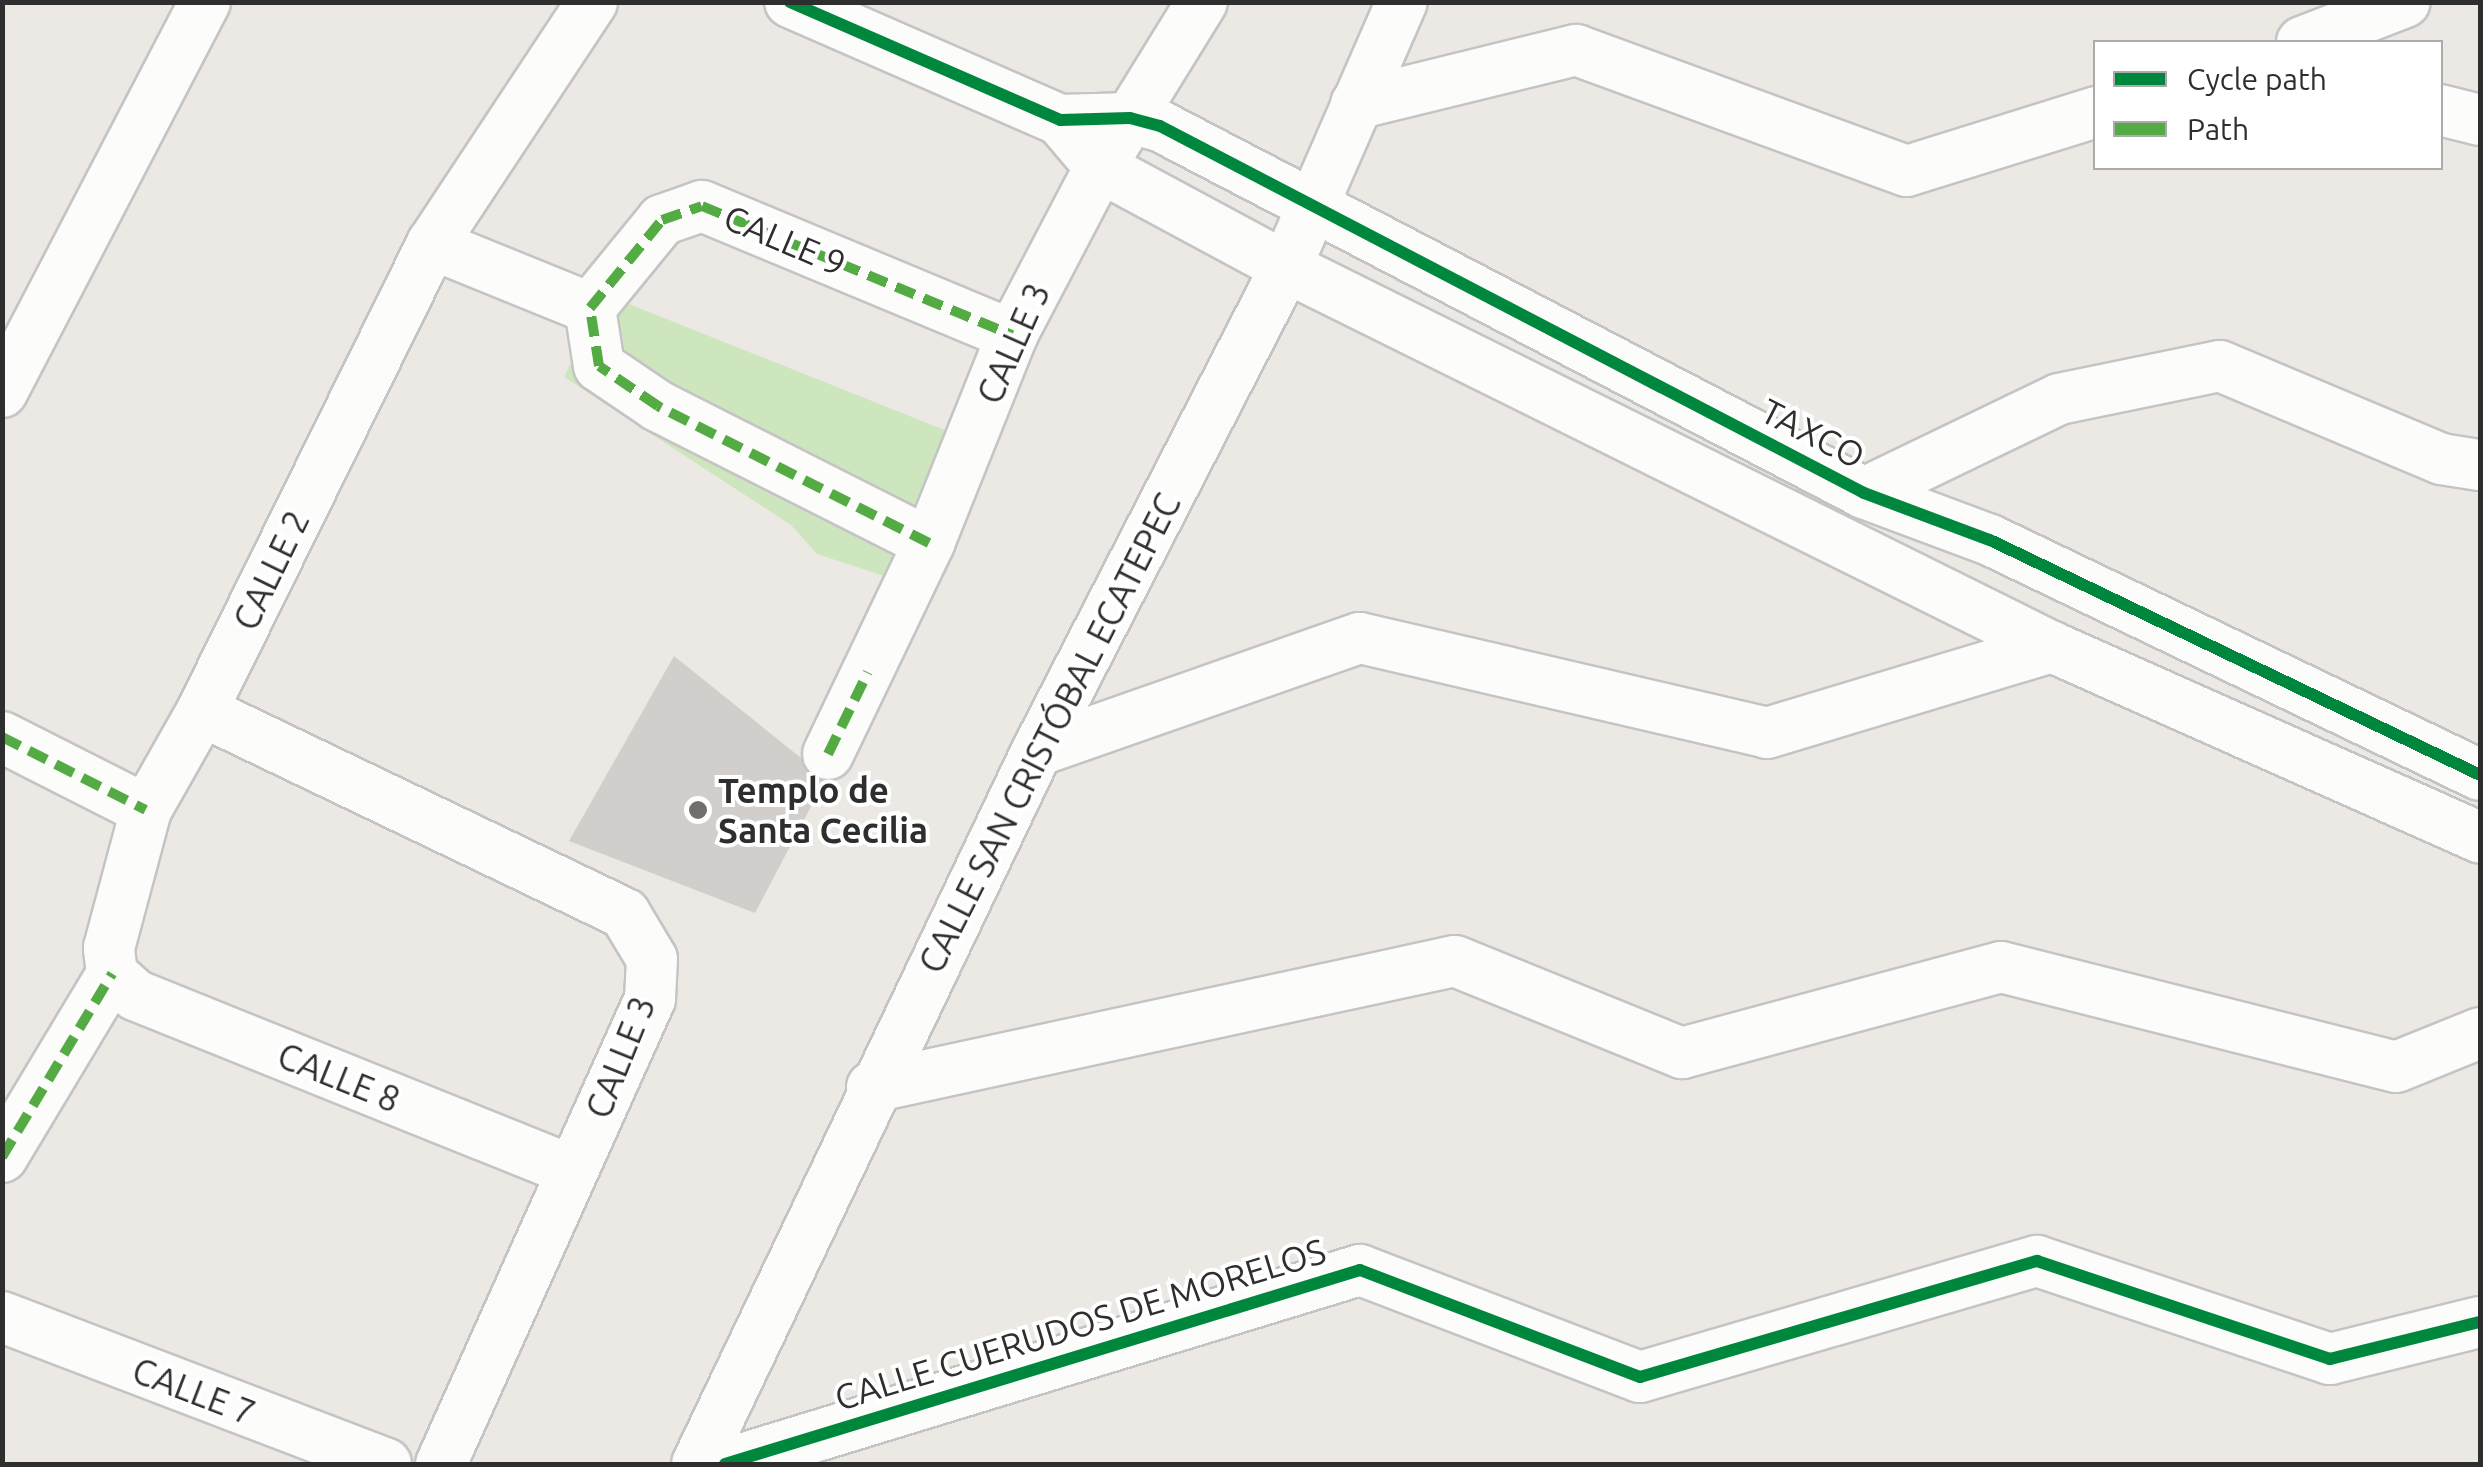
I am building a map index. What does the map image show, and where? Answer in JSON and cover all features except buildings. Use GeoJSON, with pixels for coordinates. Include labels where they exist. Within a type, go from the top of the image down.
{"type":"FeatureCollection","features":[{"type":"Feature","properties":{"kind":"street"},"geometry":{"type":"LineString","coordinates":[[2,392],[205,2]]}},
{"type":"Feature","properties":{"kind":"street","name":"CALLE 2"},"geometry":{"type":"LineString","coordinates":[[2,1157],[112,974],[109,948],[146,810],[202,710],[432,244],[592,2]]}},
{"type":"Feature","properties":{"kind":"street"},"geometry":{"type":"LineString","coordinates":[[790,2],[1060,120],[1130,118]]}},
{"type":"Feature","properties":{"kind":"street","name":"CALLE 3"},"geometry":{"type":"LineString","coordinates":[[828,754],[929,543],[1012,335],[1100,167],[1202,2]]}},
{"type":"Feature","properties":{"kind":"street","name":"CALLE SAN CRISTÓBAL ECATEPEC"},"geometry":{"type":"LineString","coordinates":[[697,1464],[872,1087],[1037,751],[1286,267],[1402,2]]}},
{"type":"Feature","properties":{"kind":"street"},"geometry":{"type":"LineString","coordinates":[[2307,40],[2404,2]]}},
{"type":"Feature","properties":{"kind":"street"},"geometry":{"type":"LineString","coordinates":[[1356,104],[1576,50],[1908,172],[2093,113]]}},
{"type":"Feature","properties":{"kind":"street"},"geometry":{"type":"LineString","coordinates":[[2443,111],[2480,120]]}},
{"type":"Feature","properties":{"kind":"street","name":"TAXCO"},"geometry":{"type":"LineString","coordinates":[[1130,118],[1160,126],[1864,492],[1990,540],[2480,775]]}},
{"type":"Feature","properties":{"kind":"street"},"geometry":{"type":"LineString","coordinates":[[1060,120],[1100,167],[1286,267],[2052,647],[2480,838]]}},
{"type":"Feature","properties":{"kind":"street","name":"CALLE 9"},"geometry":{"type":"LineString","coordinates":[[590,308],[662,220],[702,206],[1012,335]]}},
{"type":"Feature","properties":{"kind":"street"},"geometry":{"type":"LineString","coordinates":[[432,244],[590,308],[599,366],[658,406],[929,543]]}},
{"type":"Feature","properties":{"kind":"street"},"geometry":{"type":"LineString","coordinates":[[1864,492],[2059,400],[2220,366],[2441,460],[2480,465]]}},
{"type":"Feature","properties":{"kind":"street"},"geometry":{"type":"LineString","coordinates":[[1966,604],[1990,540]]}},
{"type":"Feature","properties":{"kind":"street"},"geometry":{"type":"LineString","coordinates":[[1037,751],[1360,638],[1767,732],[2052,647]]}},
{"type":"Feature","properties":{"kind":"street","name":"CALLE 3"},"geometry":{"type":"LineString","coordinates":[[202,710],[625,914],[652,959],[650,999],[441,1464]]}},
{"type":"Feature","properties":{"kind":"street"},"geometry":{"type":"LineString","coordinates":[[2,737],[146,810]]}},
{"type":"Feature","properties":{"kind":"street"},"geometry":{"type":"LineString","coordinates":[[872,1087],[1455,960],[1682,1053],[2001,967],[2396,1067],[2480,1033]]}},
{"type":"Feature","properties":{"kind":"street","name":"CALLE 8"},"geometry":{"type":"LineString","coordinates":[[112,974],[135,995],[572,1171]]}},
{"type":"Feature","properties":{"kind":"street","name":"CALLE CUERUDOS DE MORELOS"},"geometry":{"type":"LineString","coordinates":[[725,1464],[1360,1270],[1640,1377],[2036,1260],[2330,1358],[2480,1322]]}},
{"type":"Feature","properties":{"kind":"street","name":"CALLE 7"},"geometry":{"type":"LineString","coordinates":[[2,1317],[386,1464]]}},
{"type":"Feature","properties":{"kind":"green space"},"geometry":{"type":"Polygon","coordinates":[[[604,294],[947,431],[884,576],[817,554],[791,525],[564,377],[604,294]]]}},
{"type":"Feature","properties":{"kind":"marked path"},"geometry":{"type":"LineString","coordinates":[[929,543],[658,406],[599,366],[590,308],[662,220],[702,206],[1012,335]]}},
{"type":"Feature","properties":{"kind":"marked path"},"geometry":{"type":"LineString","coordinates":[[828,754],[868,672]]}},
{"type":"Feature","properties":{"kind":"marked path"},"geometry":{"type":"LineString","coordinates":[[2,737],[146,810]]}},
{"type":"Feature","properties":{"kind":"marked path"},"geometry":{"type":"LineString","coordinates":[[2,1157],[112,974]]}},
{"type":"Feature","properties":{"kind":"cycle path"},"geometry":{"type":"LineString","coordinates":[[790,2],[1060,120],[1130,118],[1160,126],[1864,493],[1990,540],[2480,775]]}},
{"type":"Feature","properties":{"kind":"cycle path"},"geometry":{"type":"LineString","coordinates":[[725,1464],[1360,1270],[1640,1377],[2037,1261],[2330,1359],[2480,1322]]}},
{"type":"Feature","properties":{"kind":"place","name":"Templo de Santa Cecilia"},"geometry":{"type":"Point","coordinates":[698,810]}}]}
